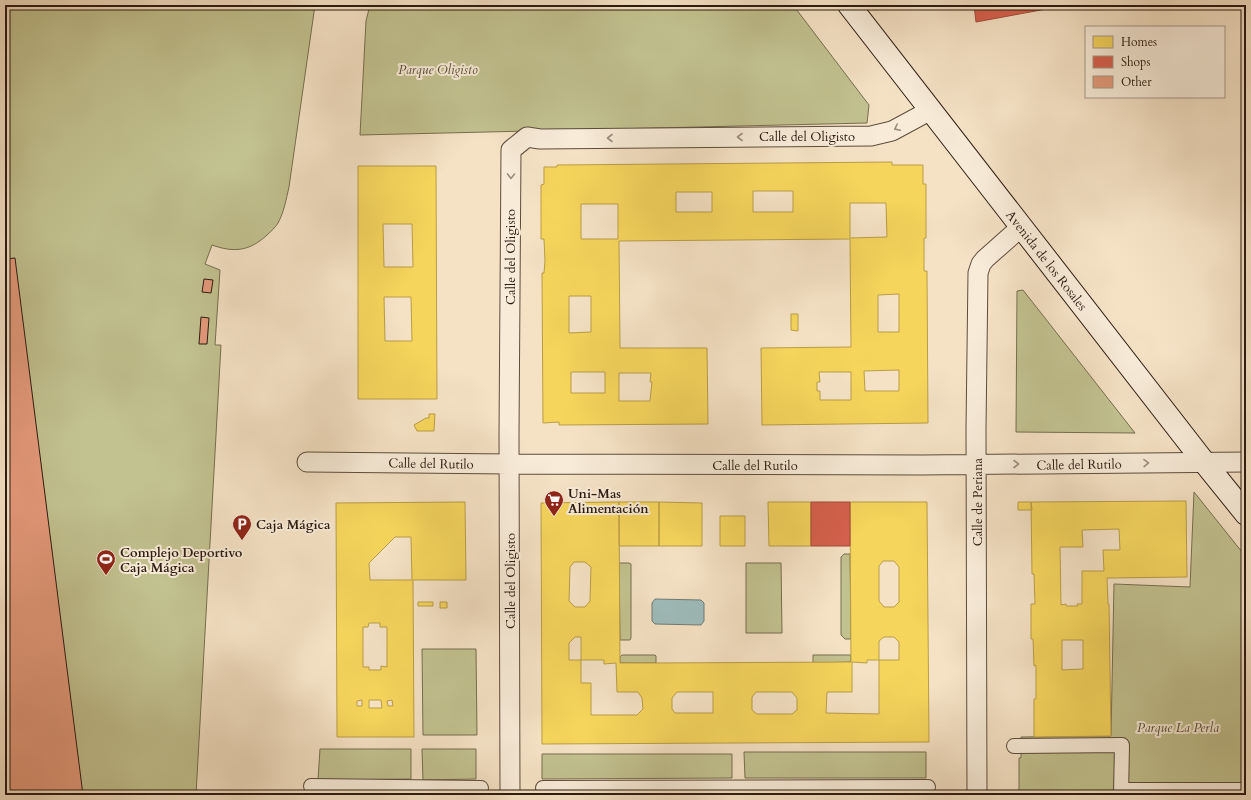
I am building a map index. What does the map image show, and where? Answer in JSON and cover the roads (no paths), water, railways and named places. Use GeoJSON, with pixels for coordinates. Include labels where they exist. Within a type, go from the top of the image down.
{"type":"FeatureCollection","features":[{"type":"Feature","properties":{"kind":"main road","name":"Avenida de los Rosales"},"geometry":{"type":"LineString","coordinates":[[849,5],[1246,514]]}},
{"type":"Feature","properties":{"kind":"street","name":"Calle del Oligisto"},"geometry":{"type":"LineString","coordinates":[[510,795],[509,464],[511,150],[527,137],[540,139],[871,136],[892,131],[931,110]]}},
{"type":"Feature","properties":{"kind":"street","name":"Calle de Periana"},"geometry":{"type":"LineString","coordinates":[[977,795],[978,273],[981,264],[985,259],[1021,227]]}},
{"type":"Feature","properties":{"kind":"street","name":"Calle del Rutilo"},"geometry":{"type":"LineString","coordinates":[[307,462],[977,465],[1246,462]]}},
{"type":"Feature","properties":{"kind":"street"},"geometry":{"type":"LineString","coordinates":[[1014,746],[1122,745],[1121,793],[1246,790]]}},
{"type":"Feature","properties":{"kind":"street"},"geometry":{"type":"LineString","coordinates":[[311,786],[481,788]]}},
{"type":"Feature","properties":{"kind":"street"},"geometry":{"type":"LineString","coordinates":[[543,788],[928,787]]}},
{"type":"Feature","properties":{"kind":"water"},"geometry":{"type":"Polygon","coordinates":[[[655,599],[701,600],[704,603],[704,621],[701,625],[655,624],[652,621],[652,603],[655,599]]]}},
{"type":"Feature","properties":{"kind":"place","name":"Uni-Mas Alimentación"},"geometry":{"type":"Point","coordinates":[554,517]}},
{"type":"Feature","properties":{"kind":"place","name":"Caja Mágica"},"geometry":{"type":"Point","coordinates":[242,541]}},
{"type":"Feature","properties":{"kind":"place","name":"Complejo Deportivo Caja Mágica"},"geometry":{"type":"Point","coordinates":[106,576]}},
{"type":"Feature","properties":{"kind":"park label","name":"Parque Oligisto"},"geometry":{"type":"Point","coordinates":[438,69]}},
{"type":"Feature","properties":{"kind":"park label","name":"Parque La Perla"},"geometry":{"type":"Point","coordinates":[1178,727]}}]}
